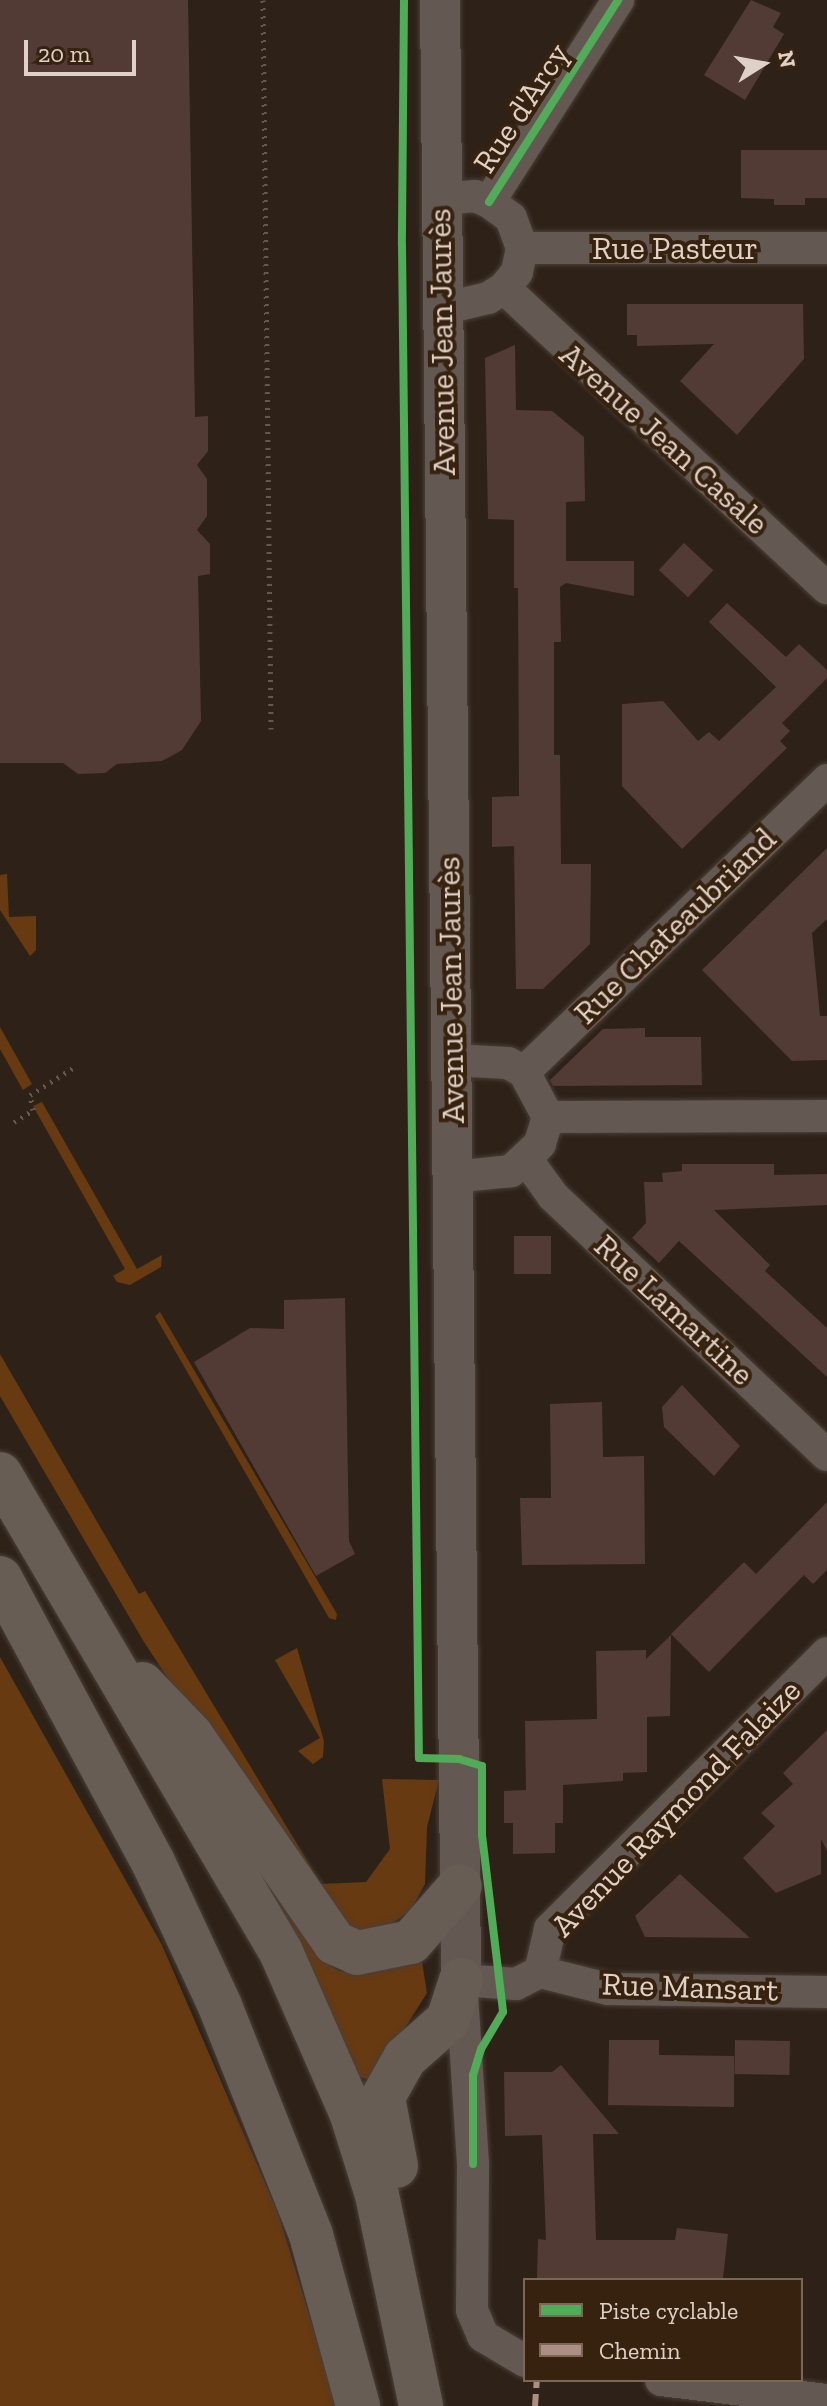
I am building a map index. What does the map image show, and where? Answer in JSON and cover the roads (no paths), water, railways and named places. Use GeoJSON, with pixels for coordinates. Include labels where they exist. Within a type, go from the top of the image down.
{"type":"FeatureCollection","features":[{"type":"Feature","properties":{"kind":"main road"},"geometry":{"type":"LineString","coordinates":[[0,1474],[281,1952],[351,2112],[399,2287],[421,2406]]}},
{"type":"Feature","properties":{"kind":"main road"},"geometry":{"type":"LineString","coordinates":[[0,1578],[153,1862],[220,2006],[311,2235],[358,2406]]}},
{"type":"Feature","properties":{"kind":"main road"},"geometry":{"type":"LineString","coordinates":[[94,1635],[191,1735],[335,1943],[357,1953],[411,1942],[460,1886]]}},
{"type":"Feature","properties":{"kind":"main road"},"geometry":{"type":"LineString","coordinates":[[399,2287],[405,2198],[383,2119],[383,2097],[405,2058],[448,2020],[461,1980]]}},
{"type":"Feature","properties":{"kind":"street","name":"Avenue Jean Jaurès"},"geometry":{"type":"LineString","coordinates":[[440,0],[461,1980]]}},
{"type":"Feature","properties":{"kind":"street","name":"Rue d'Arcy"},"geometry":{"type":"LineString","coordinates":[[489,202],[618,0]]}},
{"type":"Feature","properties":{"kind":"street"},"geometry":{"type":"LineString","coordinates":[[441,199],[475,196],[489,202],[511,218],[522,248],[517,272],[504,288],[488,298],[442,309]]}},
{"type":"Feature","properties":{"kind":"street","name":"Rue Pasteur"},"geometry":{"type":"LineString","coordinates":[[522,248],[827,248]]}},
{"type":"Feature","properties":{"kind":"street","name":"Avenue Jean Casale"},"geometry":{"type":"LineString","coordinates":[[504,288],[827,588]]}},
{"type":"Feature","properties":{"kind":"street","name":"Rue Chateaubriand"},"geometry":{"type":"LineString","coordinates":[[524,1072],[827,780]]}},
{"type":"Feature","properties":{"kind":"street"},"geometry":{"type":"LineString","coordinates":[[452,1060],[508,1063],[524,1072],[548,1117],[540,1144],[527,1160],[511,1171],[454,1177]]}},
{"type":"Feature","properties":{"kind":"street"},"geometry":{"type":"LineString","coordinates":[[548,1117],[827,1116]]}},
{"type":"Feature","properties":{"kind":"street","name":"Rue Lamartine"},"geometry":{"type":"LineString","coordinates":[[527,1160],[553,1196],[827,1455]]}},
{"type":"Feature","properties":{"kind":"street","name":"Avenue Raymond Falaize"},"geometry":{"type":"LineString","coordinates":[[540,1972],[550,1929],[827,1653]]}},
{"type":"Feature","properties":{"kind":"street"},"geometry":{"type":"LineString","coordinates":[[523,2360],[483,2336],[472,2310],[473,2164],[461,1980],[516,1984],[540,1972]]}},
{"type":"Feature","properties":{"kind":"street","name":"Rue Mansart"},"geometry":{"type":"LineString","coordinates":[[540,1972],[608,1989],[827,1992]]}},
{"type":"Feature","properties":{"kind":"street"},"geometry":{"type":"LineString","coordinates":[[678,2382],[827,2400]]}}]}
